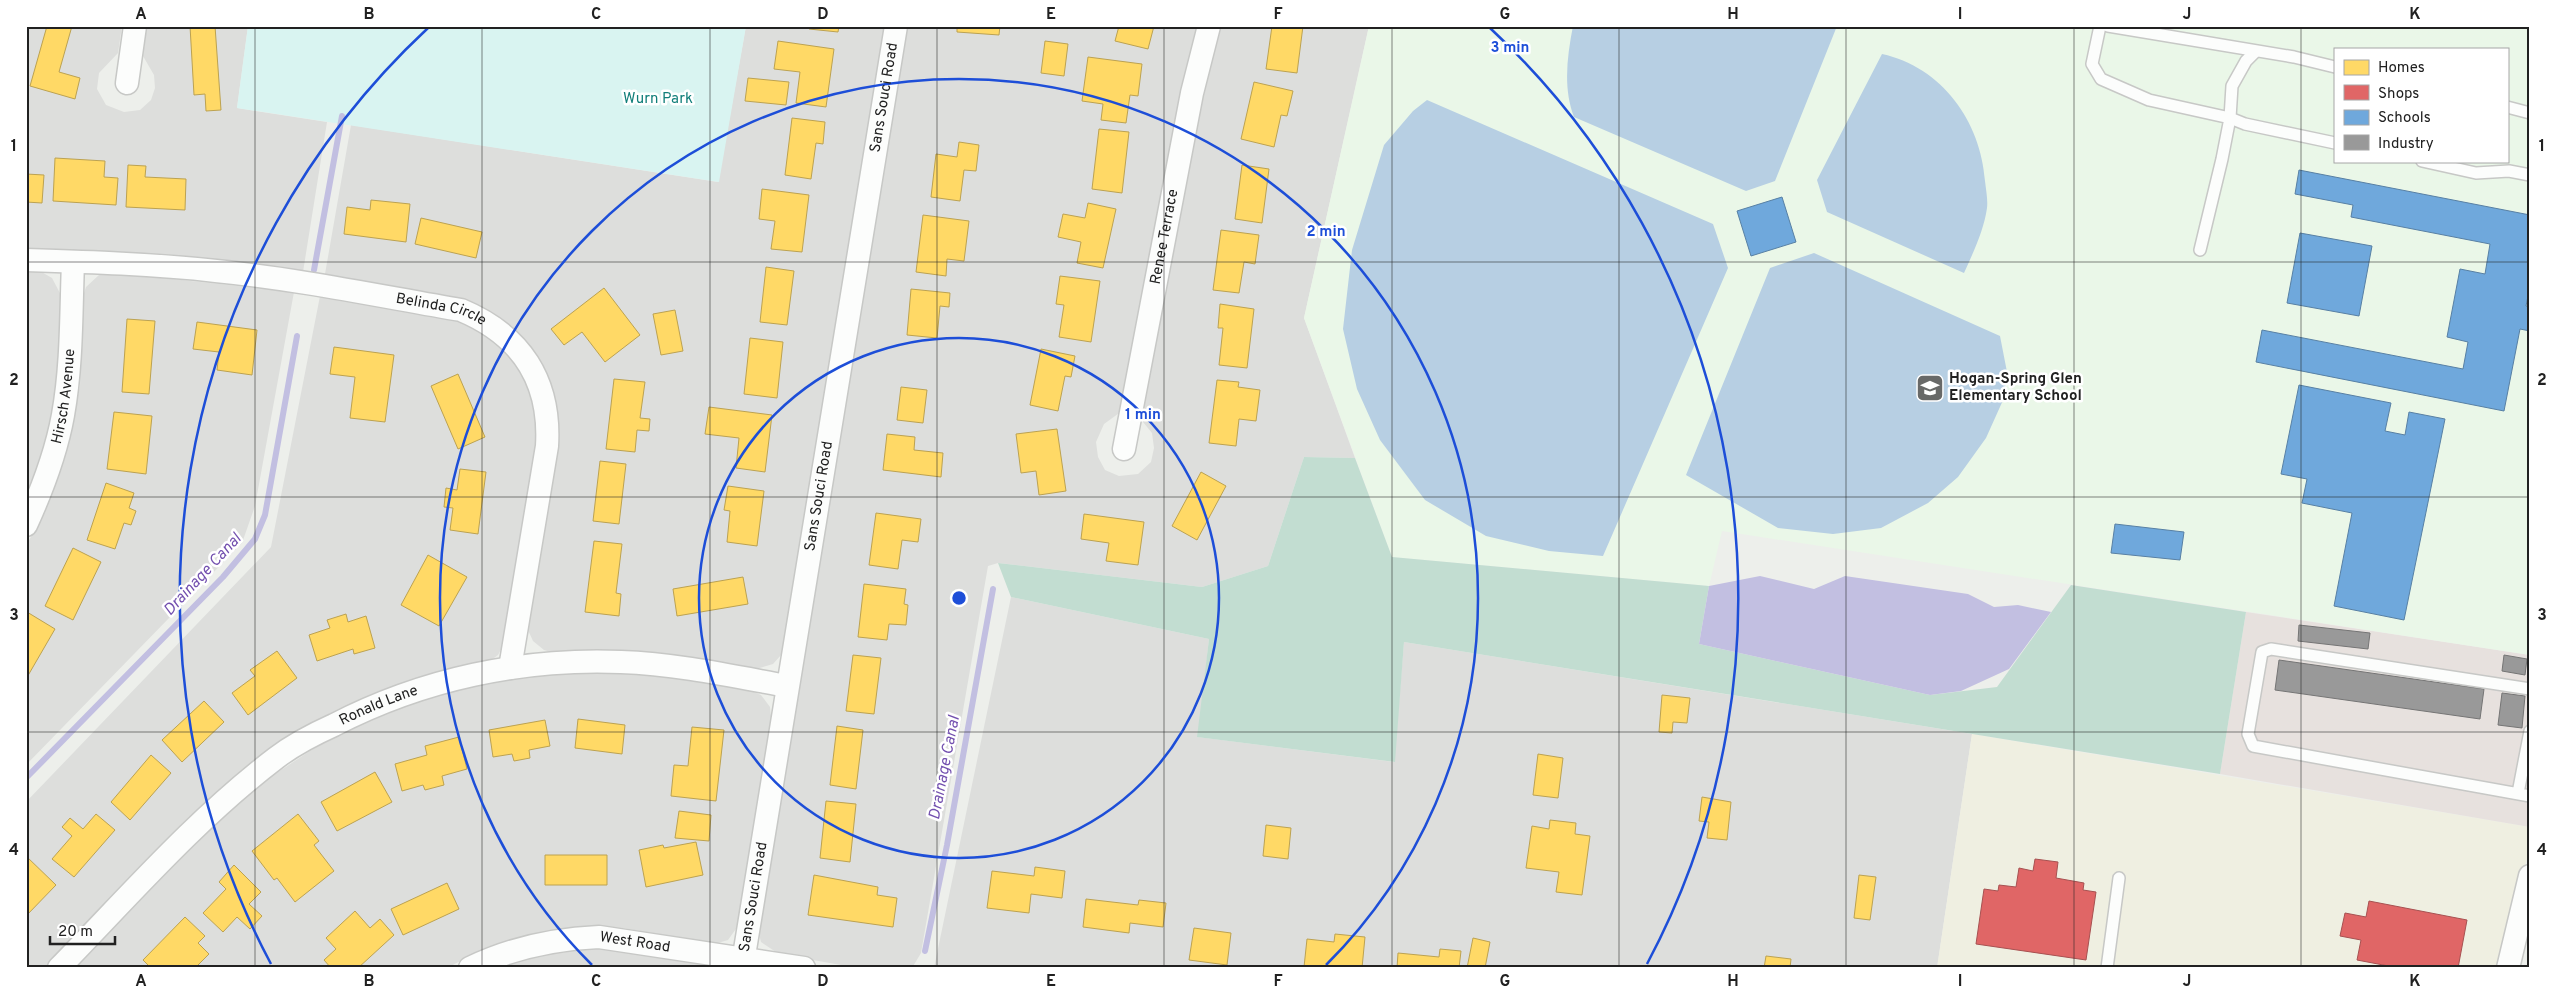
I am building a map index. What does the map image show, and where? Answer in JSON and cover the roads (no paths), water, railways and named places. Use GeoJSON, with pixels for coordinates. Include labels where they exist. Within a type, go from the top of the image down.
{"type":"FeatureCollection","features":[{"type":"Feature","properties":{"kind":"street"},"geometry":{"type":"LineString","coordinates":[[127,83],[135,26]]}},
{"type":"Feature","properties":{"kind":"street","name":"Sans Souci Road"},"geometry":{"type":"LineString","coordinates":[[742,964],[896,26]]}},
{"type":"Feature","properties":{"kind":"street","name":"Renee Terrace"},"geometry":{"type":"LineString","coordinates":[[1124,449],[1192,93],[1209,26]]}},
{"type":"Feature","properties":{"kind":"street","name":"Belinda Circle"},"geometry":{"type":"LineString","coordinates":[[26,260],[216,271],[305,283],[461,310],[484,320],[506,336],[522,354],[536,376],[544,400],[548,422],[547,446],[510,668]]}},
{"type":"Feature","properties":{"kind":"street","name":"Hirsch Avenue"},"geometry":{"type":"LineString","coordinates":[[26,525],[41,492],[63,416],[69,378],[74,262]]}},
{"type":"Feature","properties":{"kind":"street","name":"Ronald Lane"},"geometry":{"type":"LineString","coordinates":[[59,968],[205,818],[278,756],[321,731],[389,700],[463,676],[510,668],[570,662],[622,662],[677,667],[787,686]]}},
{"type":"Feature","properties":{"kind":"street"},"geometry":{"type":"LineString","coordinates":[[2508,968],[2530,876]]}},
{"type":"Feature","properties":{"kind":"street","name":"West Road"},"geometry":{"type":"LineString","coordinates":[[470,968],[490,958],[529,946],[566,938],[599,937],[742,964],[804,968]]}},
{"type":"Feature","properties":{"kind":"lane"},"geometry":{"type":"LineString","coordinates":[[2100,26],[2092,64],[2101,79],[2149,100],[2230,118],[2245,124],[2334,143]]}},
{"type":"Feature","properties":{"kind":"lane"},"geometry":{"type":"LineString","coordinates":[[2108,26],[2256,51],[2334,67]]}},
{"type":"Feature","properties":{"kind":"lane"},"geometry":{"type":"LineString","coordinates":[[2200,250],[2230,118],[2232,86],[2246,61],[2256,51]]}},
{"type":"Feature","properties":{"kind":"lane"},"geometry":{"type":"LineString","coordinates":[[2508,107],[2530,113]]}},
{"type":"Feature","properties":{"kind":"lane"},"geometry":{"type":"LineString","coordinates":[[2426,162],[2476,173],[2509,171],[2530,175]]}},
{"type":"Feature","properties":{"kind":"lane"},"geometry":{"type":"LineString","coordinates":[[2530,689],[2271,649],[2262,652],[2248,734],[2253,746],[2530,796]]}},
{"type":"Feature","properties":{"kind":"lane"},"geometry":{"type":"LineString","coordinates":[[2518,793],[2530,731]]}},
{"type":"Feature","properties":{"kind":"lane"},"geometry":{"type":"LineString","coordinates":[[2107,968],[2120,878]]}},
{"type":"Feature","properties":{"kind":"waterway"},"geometry":{"type":"LineString","coordinates":[[314,270],[342,116]]}},
{"type":"Feature","properties":{"kind":"waterway","name":"Drainage Canal"},"geometry":{"type":"LineString","coordinates":[[26,778],[223,577],[255,539],[265,515],[297,336]]}},
{"type":"Feature","properties":{"kind":"waterway","name":"Drainage Canal"},"geometry":{"type":"LineString","coordinates":[[925,951],[947,845],[993,589]]}},
{"type":"Feature","properties":{"kind":"place","name":"Hogan-Spring Glen Elementary School"},"geometry":{"type":"Point","coordinates":[1930,388]}},
{"type":"Feature","properties":{"kind":"park label","name":"Wurn Park"},"geometry":{"type":"Point","coordinates":[658,99]}}]}
